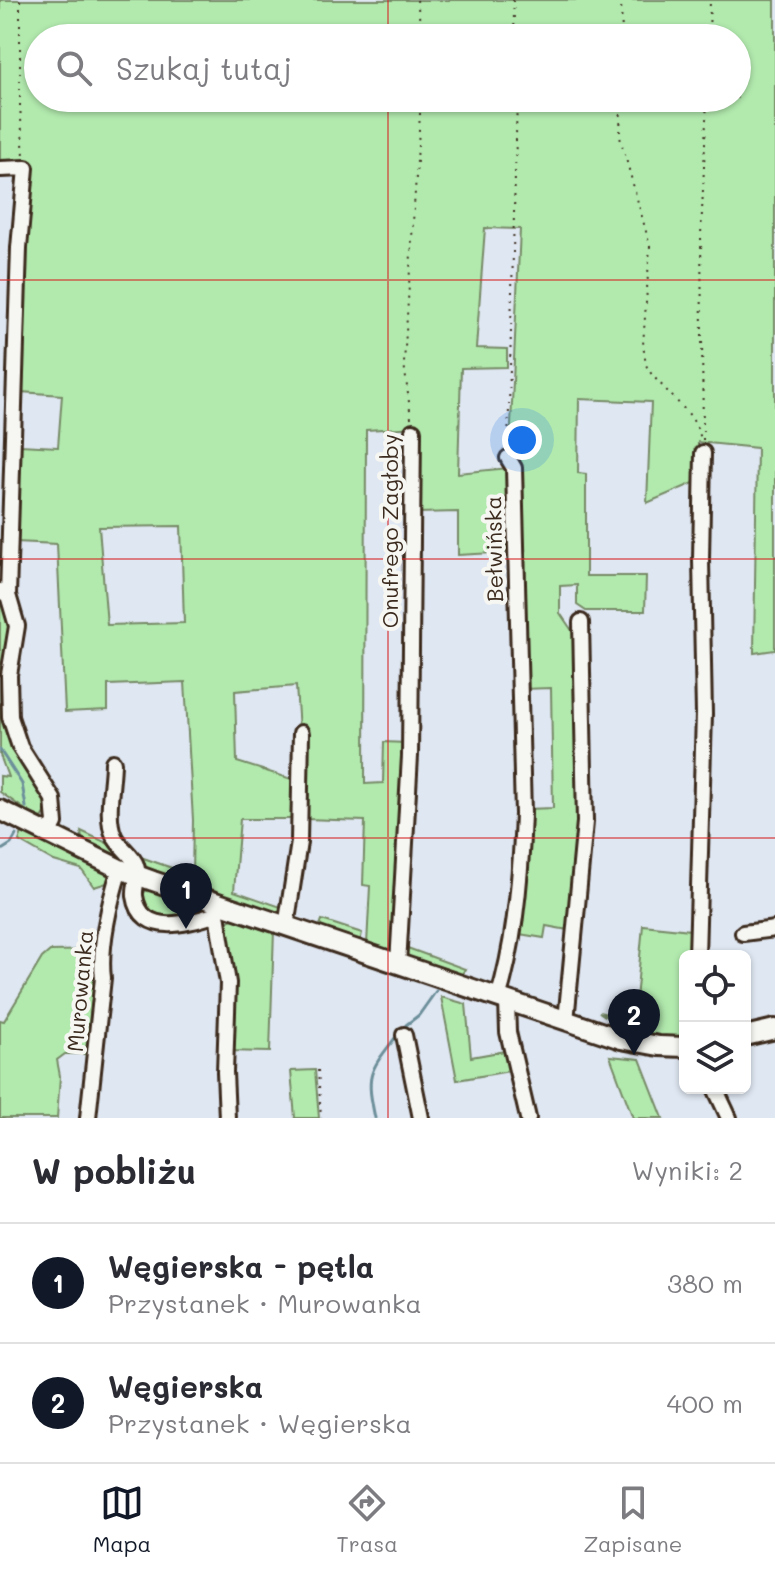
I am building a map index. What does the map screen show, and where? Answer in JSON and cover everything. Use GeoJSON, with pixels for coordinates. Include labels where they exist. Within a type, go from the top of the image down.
{"type":"FeatureCollection","features":[{"type":"Feature","properties":{"kind":"main road"},"geometry":{"type":"LineString","coordinates":[[0,810],[129,873],[218,910],[286,927],[627,1041],[679,1046]]}},
{"type":"Feature","properties":{"kind":"main road"},"geometry":{"type":"LineString","coordinates":[[751,1035],[775,1029]]}},
{"type":"Feature","properties":{"kind":"street"},"geometry":{"type":"LineString","coordinates":[[0,169],[26,168],[19,248],[4,593],[17,626],[9,675],[10,717],[20,747],[53,799],[55,823],[49,834]]}},
{"type":"Feature","properties":{"kind":"street","name":"Onufrego Zagłoby"},"geometry":{"type":"LineString","coordinates":[[398,964],[410,756],[413,431]]}},
{"type":"Feature","properties":{"kind":"street"},"geometry":{"type":"LineString","coordinates":[[697,950],[704,714],[701,560],[703,453]]}},
{"type":"Feature","properties":{"kind":"street","name":"Bełwińska"},"geometry":{"type":"LineString","coordinates":[[508,458],[514,468],[523,814],[503,1000],[528,1118]]}},
{"type":"Feature","properties":{"kind":"street"},"geometry":{"type":"LineString","coordinates":[[566,1021],[585,822],[581,622]]}},
{"type":"Feature","properties":{"kind":"street"},"geometry":{"type":"LineString","coordinates":[[286,927],[299,842],[301,733]]}},
{"type":"Feature","properties":{"kind":"street"},"geometry":{"type":"LineString","coordinates":[[113,762],[111,826],[117,841],[135,863],[129,873],[143,915],[155,923],[173,925],[218,910],[228,983],[227,1118]]}},
{"type":"Feature","properties":{"kind":"street","name":"Murowanka"},"geometry":{"type":"LineString","coordinates":[[88,1118],[103,978],[101,965],[113,889],[129,873]]}},
{"type":"Feature","properties":{"kind":"street"},"geometry":{"type":"LineString","coordinates":[[743,933],[775,929]]}},
{"type":"Feature","properties":{"kind":"street"},"geometry":{"type":"LineString","coordinates":[[404,1035],[421,1118]]}},
{"type":"Feature","properties":{"kind":"street"},"geometry":{"type":"LineString","coordinates":[[718,1094],[729,1118]]}},
{"type":"Feature","properties":{"kind":"path"},"geometry":{"type":"LineString","coordinates":[[20,0],[20,107],[26,168]]}},
{"type":"Feature","properties":{"kind":"path"},"geometry":{"type":"LineString","coordinates":[[417,0],[420,24]]}},
{"type":"Feature","properties":{"kind":"path"},"geometry":{"type":"LineString","coordinates":[[513,0],[514,24]]}},
{"type":"Feature","properties":{"kind":"path"},"geometry":{"type":"LineString","coordinates":[[621,0],[622,24]]}},
{"type":"Feature","properties":{"kind":"path"},"geometry":{"type":"LineString","coordinates":[[709,24],[710,0]]}},
{"type":"Feature","properties":{"kind":"path","name":"Onufrego Zagłoby"},"geometry":{"type":"LineString","coordinates":[[413,431],[404,363],[420,112]]}},
{"type":"Feature","properties":{"kind":"path"},"geometry":{"type":"LineString","coordinates":[[508,458],[517,112]]}},
{"type":"Feature","properties":{"kind":"path"},"geometry":{"type":"LineString","coordinates":[[621,112],[620,137],[628,174],[641,204],[650,246],[643,345],[646,365],[696,425],[703,446],[701,235],[706,112]]}},
{"type":"Feature","properties":{"kind":"path"},"geometry":{"type":"LineString","coordinates":[[318,1070],[321,1118]]}},
{"type":"Feature","properties":{"kind":"green space"},"geometry":{"type":"Polygon","coordinates":[[[0,0],[775,0],[775,650],[754,653],[757,448],[698,442],[696,482],[647,503],[651,402],[579,399],[578,473],[586,474],[586,576],[646,576],[645,611],[586,611],[577,605],[577,585],[560,586],[560,613],[577,638],[579,818],[568,930],[546,926],[544,938],[513,933],[527,809],[553,808],[551,688],[522,689],[518,456],[510,447],[520,229],[485,228],[476,348],[507,349],[507,367],[461,368],[458,473],[509,468],[512,552],[458,555],[458,512],[417,513],[418,427],[366,430],[365,784],[383,783],[384,742],[406,743],[393,953],[367,945],[370,886],[363,885],[365,821],[305,819],[296,686],[235,691],[237,762],[298,781],[297,819],[240,819],[234,891],[287,909],[283,916],[141,868],[132,854],[192,875],[193,820],[185,682],[108,685],[108,710],[65,712],[57,544],[16,542],[20,445],[58,447],[62,395],[21,392],[27,172],[0,166],[0,0]],[[181,526],[99,527],[107,625],[184,623],[181,526]]]}},
{"type":"Feature","properties":{"kind":"green space"},"geometry":{"type":"Polygon","coordinates":[[[0,595],[13,618],[4,696],[49,807],[42,818],[0,792],[0,776],[8,777],[0,755],[0,595]]]}},
{"type":"Feature","properties":{"kind":"green space"},"geometry":{"type":"Polygon","coordinates":[[[109,829],[129,863],[82,840],[81,831],[109,844],[109,829]]]}},
{"type":"Feature","properties":{"kind":"green space"},"geometry":{"type":"Polygon","coordinates":[[[23,830],[110,872],[110,882],[94,887],[81,869],[54,861],[19,841],[23,830]]]}},
{"type":"Feature","properties":{"kind":"green space"},"geometry":{"type":"Polygon","coordinates":[[[146,890],[203,909],[176,917],[148,913],[141,898],[146,890]]]}},
{"type":"Feature","properties":{"kind":"green space"},"geometry":{"type":"Polygon","coordinates":[[[234,918],[274,930],[270,1052],[228,1051],[224,923],[234,918]]]}},
{"type":"Feature","properties":{"kind":"green space"},"geometry":{"type":"Polygon","coordinates":[[[322,920],[362,933],[360,942],[319,928],[322,920]]]}},
{"type":"Feature","properties":{"kind":"green space"},"geometry":{"type":"Polygon","coordinates":[[[643,925],[690,930],[692,950],[679,950],[679,1037],[639,1033],[620,1026],[599,1012],[634,1021],[643,925]]]}},
{"type":"Feature","properties":{"kind":"green space"},"geometry":{"type":"Polygon","coordinates":[[[402,946],[465,969],[461,976],[401,956],[402,946]]]}},
{"type":"Feature","properties":{"kind":"green space"},"geometry":{"type":"Polygon","coordinates":[[[100,950],[95,1054],[65,1054],[57,1060],[60,1076],[57,1118],[0,1118],[0,1020],[4,1021],[42,958],[50,951],[100,950]]]}},
{"type":"Feature","properties":{"kind":"green space"},"geometry":{"type":"Polygon","coordinates":[[[441,997],[466,1004],[471,1057],[505,1051],[510,1071],[457,1080],[441,997]]]}},
{"type":"Feature","properties":{"kind":"green space"},"geometry":{"type":"Polygon","coordinates":[[[610,1056],[640,1059],[663,1118],[633,1118],[610,1056]]]}},
{"type":"Feature","properties":{"kind":"green space"},"geometry":{"type":"Polygon","coordinates":[[[315,1070],[319,1118],[295,1118],[291,1071],[315,1070]]]}},
{"type":"Feature","properties":{"kind":"waterway"},"geometry":{"type":"LineString","coordinates":[[0,750],[22,784],[26,807]]}},
{"type":"Feature","properties":{"kind":"waterway"},"geometry":{"type":"LineString","coordinates":[[0,851],[11,844],[16,835]]}},
{"type":"Feature","properties":{"kind":"waterway"},"geometry":{"type":"LineString","coordinates":[[406,1025],[419,1015],[436,991]]}},
{"type":"Feature","properties":{"kind":"waterway"},"geometry":{"type":"LineString","coordinates":[[375,1118],[370,1083],[374,1067],[395,1038]]}},
{"type":"Feature","properties":{"kind":"place","name":"Węgierska - pętla"},"geometry":{"type":"Point","coordinates":[186,929]}},
{"type":"Feature","properties":{"kind":"place","name":"Węgierska"},"geometry":{"type":"Point","coordinates":[634,1055]}}]}
